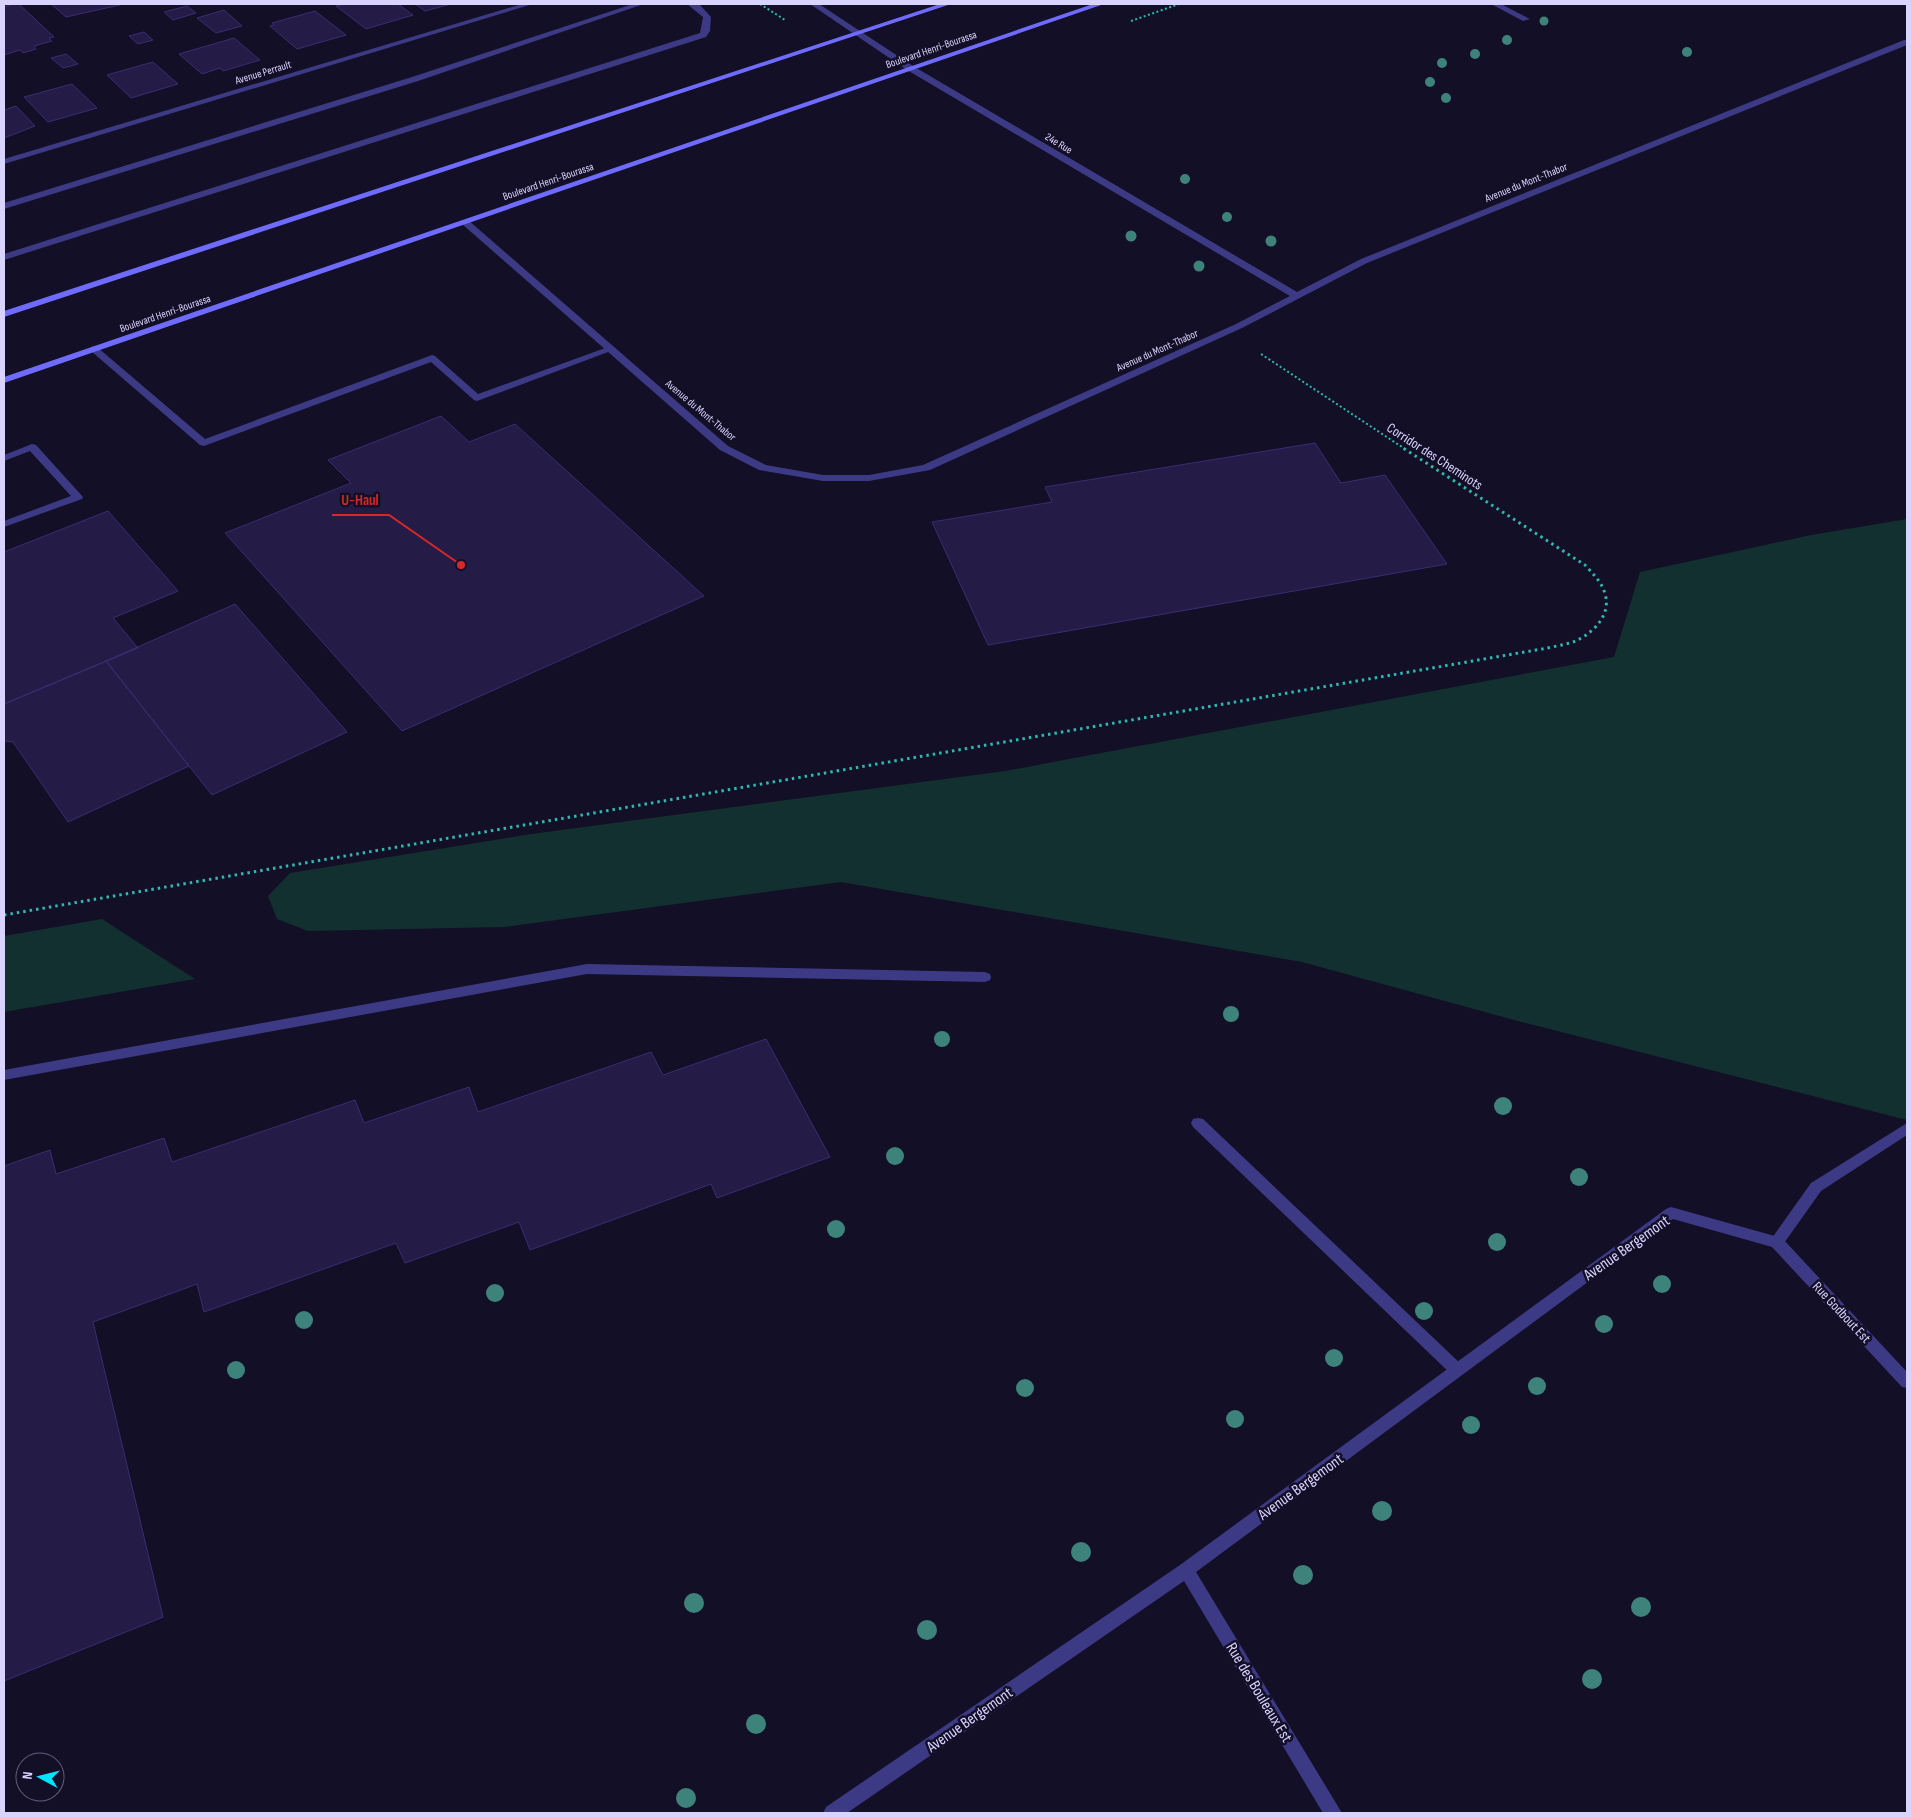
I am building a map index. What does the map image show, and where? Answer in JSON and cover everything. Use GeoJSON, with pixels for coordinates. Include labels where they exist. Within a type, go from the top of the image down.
{"type":"FeatureCollection","features":[{"type":"Feature","properties":{"kind":"main road"},"geometry":{"type":"LineString","coordinates":[[4,314],[857,32],[947,4]]}},
{"type":"Feature","properties":{"kind":"main road","name":"Boulevard Henri-Bourassa"},"geometry":{"type":"LineString","coordinates":[[4,380],[1100,4]]}},
{"type":"Feature","properties":{"kind":"street","name":"Avenue Perrault"},"geometry":{"type":"LineString","coordinates":[[4,162],[529,4]]}},
{"type":"Feature","properties":{"kind":"street"},"geometry":{"type":"LineString","coordinates":[[4,206],[415,79],[640,4]]}},
{"type":"Feature","properties":{"kind":"street"},"geometry":{"type":"LineString","coordinates":[[4,257],[703,35],[706,31],[707,17],[698,7],[691,4]]}},
{"type":"Feature","properties":{"kind":"street","name":"24e Rue"},"geometry":{"type":"LineString","coordinates":[[814,4],[910,68],[1296,296]]}},
{"type":"Feature","properties":{"kind":"street"},"geometry":{"type":"LineString","coordinates":[[1495,4],[1526,19]]}},
{"type":"Feature","properties":{"kind":"street","name":"Avenue du Mont-Thabor"},"geometry":{"type":"LineString","coordinates":[[465,222],[724,448],[763,468],[823,478],[869,478],[926,468],[1239,326],[1372,258],[1907,42]]}},
{"type":"Feature","properties":{"kind":"street"},"geometry":{"type":"LineString","coordinates":[[94,349],[204,443],[432,358],[477,398],[611,349]]}},
{"type":"Feature","properties":{"kind":"street"},"geometry":{"type":"LineString","coordinates":[[4,458],[32,448],[78,497],[4,524]]}},
{"type":"Feature","properties":{"kind":"street"},"geometry":{"type":"LineString","coordinates":[[4,1075],[587,969],[985,977]]}},
{"type":"Feature","properties":{"kind":"street"},"geometry":{"type":"LineString","coordinates":[[1198,1123],[1457,1370]]}},
{"type":"Feature","properties":{"kind":"street"},"geometry":{"type":"LineString","coordinates":[[1777,1242],[1816,1187],[1907,1128]]}},
{"type":"Feature","properties":{"kind":"street","name":"Avenue Bergemont"},"geometry":{"type":"LineString","coordinates":[[832,1813],[1186,1570],[1671,1213],[1777,1242]]}},
{"type":"Feature","properties":{"kind":"street","name":"Rue Godbout Est"},"geometry":{"type":"LineString","coordinates":[[1777,1242],[1907,1382]]}},
{"type":"Feature","properties":{"kind":"street","name":"Rue des Bouleaux Est"},"geometry":{"type":"LineString","coordinates":[[1186,1570],[1334,1813]]}},
{"type":"Feature","properties":{"kind":"path"},"geometry":{"type":"LineString","coordinates":[[760,4],[791,24]]}},
{"type":"Feature","properties":{"kind":"path","name":"Corridor des Cheminots"},"geometry":{"type":"LineString","coordinates":[[4,915],[1542,649],[1579,639],[1595,627],[1604,617],[1607,608],[1603,588],[1585,565],[1298,380],[1259,351]]}},
{"type":"Feature","properties":{"kind":"green space"},"geometry":{"type":"Polygon","coordinates":[[[1907,519],[1907,1120],[1518,1021],[1302,962],[841,882],[504,927],[308,931],[277,919],[268,896],[290,873],[531,834],[1005,771],[1614,657],[1640,572],[1811,535],[1907,519]]]}},
{"type":"Feature","properties":{"kind":"green space"},"geometry":{"type":"Polygon","coordinates":[[[102,919],[195,979],[4,1012],[4,936],[102,919]]]}},
{"type":"Feature","properties":{"kind":"building"},"geometry":{"type":"Polygon","coordinates":[[[19,4],[54,37],[49,38],[52,41],[34,46],[36,49],[23,53],[20,50],[4,55],[4,7],[19,4]]]}},
{"type":"Feature","properties":{"kind":"building"},"geometry":{"type":"Polygon","coordinates":[[[51,4],[124,4],[66,17],[51,4]]]}},
{"type":"Feature","properties":{"kind":"building"},"geometry":{"type":"Polygon","coordinates":[[[345,4],[398,4],[413,15],[366,29],[336,6],[345,4]]]}},
{"type":"Feature","properties":{"kind":"building"},"geometry":{"type":"Polygon","coordinates":[[[415,4],[451,4],[425,11],[415,4]]]}},
{"type":"Feature","properties":{"kind":"building"},"geometry":{"type":"Polygon","coordinates":[[[187,6],[196,13],[173,20],[164,12],[187,6]]]}},
{"type":"Feature","properties":{"kind":"building"},"geometry":{"type":"Polygon","coordinates":[[[224,10],[242,26],[216,33],[197,18],[224,10]]]}},
{"type":"Feature","properties":{"kind":"building"},"geometry":{"type":"Polygon","coordinates":[[[315,11],[346,35],[297,49],[270,26],[274,25],[272,23],[315,11]]]}},
{"type":"Feature","properties":{"kind":"building"},"geometry":{"type":"Polygon","coordinates":[[[144,32],[153,40],[138,44],[129,36],[144,32]]]}},
{"type":"Feature","properties":{"kind":"building"},"geometry":{"type":"Polygon","coordinates":[[[234,38],[260,60],[223,71],[220,68],[202,74],[179,54],[234,38]]]}},
{"type":"Feature","properties":{"kind":"building"},"geometry":{"type":"Polygon","coordinates":[[[66,54],[78,64],[63,68],[51,58],[66,54]]]}},
{"type":"Feature","properties":{"kind":"building"},"geometry":{"type":"Polygon","coordinates":[[[153,62],[178,84],[131,98],[107,75],[153,62]]]}},
{"type":"Feature","properties":{"kind":"building"},"geometry":{"type":"Polygon","coordinates":[[[72,84],[97,108],[48,122],[24,97],[72,84]]]}},
{"type":"Feature","properties":{"kind":"building"},"geometry":{"type":"Polygon","coordinates":[[[16,106],[35,126],[4,138],[4,110],[16,106]]]}},
{"type":"Feature","properties":{"kind":"building"},"geometry":{"type":"Polygon","coordinates":[[[441,416],[469,442],[515,424],[704,596],[402,731],[225,533],[351,483],[328,460],[441,416]]]}},
{"type":"Feature","properties":{"kind":"building"},"geometry":{"type":"Polygon","coordinates":[[[1315,443],[1341,483],[1385,475],[1447,564],[988,645],[932,522],[1052,502],[1045,487],[1315,443]]]}},
{"type":"Feature","properties":{"kind":"building"},"geometry":{"type":"Polygon","coordinates":[[[108,511],[178,591],[113,618],[138,648],[4,704],[4,552],[108,511]]]}},
{"type":"Feature","properties":{"kind":"building"},"geometry":{"type":"Polygon","coordinates":[[[235,604],[347,732],[212,795],[106,661],[235,604]]]}},
{"type":"Feature","properties":{"kind":"building"},"geometry":{"type":"Polygon","coordinates":[[[106,661],[189,766],[68,822],[13,742],[4,741],[4,704],[106,661]]]}},
{"type":"Feature","properties":{"kind":"building"},"geometry":{"type":"Polygon","coordinates":[[[766,1039],[830,1157],[717,1198],[711,1184],[530,1250],[519,1222],[405,1263],[396,1243],[204,1312],[197,1284],[93,1322],[163,1617],[4,1681],[4,1166],[50,1150],[56,1174],[164,1138],[172,1162],[355,1100],[364,1123],[469,1087],[478,1112],[651,1052],[663,1075],[766,1039]]]}},
{"type":"Feature","properties":{"kind":"place","name":"U-Haul"},"geometry":{"type":"Point","coordinates":[461,565]}}]}
